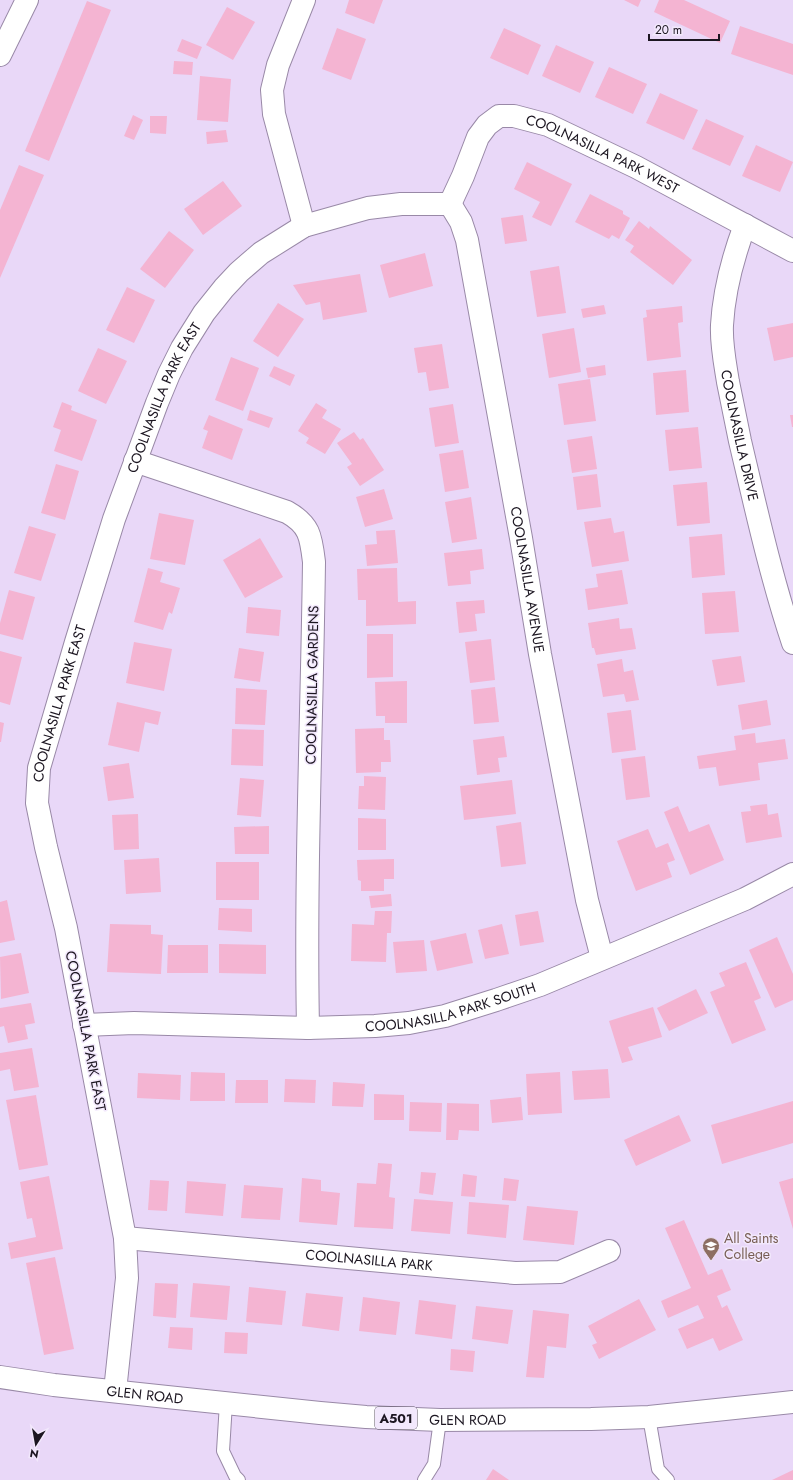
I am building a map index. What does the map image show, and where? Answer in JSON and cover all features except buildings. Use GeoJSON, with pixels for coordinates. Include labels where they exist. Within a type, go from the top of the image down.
{"type":"FeatureCollection","features":[{"type":"Feature","properties":{"kind":"street"},"geometry":{"type":"LineString","coordinates":[[0,56],[6,29],[27,0]]}},
{"type":"Feature","properties":{"kind":"street"},"geometry":{"type":"LineString","coordinates":[[304,0],[278,65],[272,90],[274,114],[304,226]]}},
{"type":"Feature","properties":{"kind":"street","name":"COOLNASILLA PARK WEST"},"geometry":{"type":"LineString","coordinates":[[450,204],[478,137],[487,125],[499,116],[514,116],[548,125],[630,163],[793,251]]}},
{"type":"Feature","properties":{"kind":"street","name":"COOLNASILLA PARK EAST"},"geometry":{"type":"LineString","coordinates":[[115,1391],[127,1278],[125,1238],[66,928],[37,803],[39,768],[80,627],[114,519],[135,461],[169,374],[182,348],[204,314],[224,288],[239,272],[261,253],[282,238],[304,226],[368,208],[401,204],[450,204]]}},
{"type":"Feature","properties":{"kind":"street","name":"COOLNASILLA AVENUE"},"geometry":{"type":"LineString","coordinates":[[450,204],[461,222],[467,240],[520,530],[540,654],[587,900],[602,958]]}},
{"type":"Feature","properties":{"kind":"street","name":"COOLNASILLA DRIVE"},"geometry":{"type":"LineString","coordinates":[[745,225],[732,261],[726,292],[722,325],[723,352],[736,425],[760,528],[778,597],[793,643]]}},
{"type":"Feature","properties":{"kind":"street","name":"COOLNASILLA GARDENS"},"geometry":{"type":"LineString","coordinates":[[135,461],[287,512],[299,519],[307,530],[312,546],[314,562],[308,832],[308,1028]]}},
{"type":"Feature","properties":{"kind":"street","name":"COOLNASILLA PARK SOUTH"},"geometry":{"type":"LineString","coordinates":[[84,1025],[134,1022],[308,1028],[382,1026],[445,1016],[540,985],[745,899],[793,874]]}},
{"type":"Feature","properties":{"kind":"street","name":"COOLNASILLA PARK"},"geometry":{"type":"LineString","coordinates":[[125,1238],[515,1273],[560,1272],[609,1251]]}},
{"type":"Feature","properties":{"kind":"street","name":"GLEN ROAD"},"geometry":{"type":"LineString","coordinates":[[0,1377],[54,1385],[366,1417],[440,1420],[649,1417],[793,1402]]}},
{"type":"Feature","properties":{"kind":"lane"},"geometry":{"type":"LineString","coordinates":[[226,1403],[223,1451],[235,1476],[239,1480]]}},
{"type":"Feature","properties":{"kind":"lane"},"geometry":{"type":"LineString","coordinates":[[649,1417],[658,1469],[664,1479]]}},
{"type":"Feature","properties":{"kind":"lane"},"geometry":{"type":"LineString","coordinates":[[424,1480],[434,1464],[440,1420]]}},
{"type":"Feature","properties":{"kind":"place","name":"All Saints College"},"geometry":{"type":"Point","coordinates":[711,1261]}}]}
